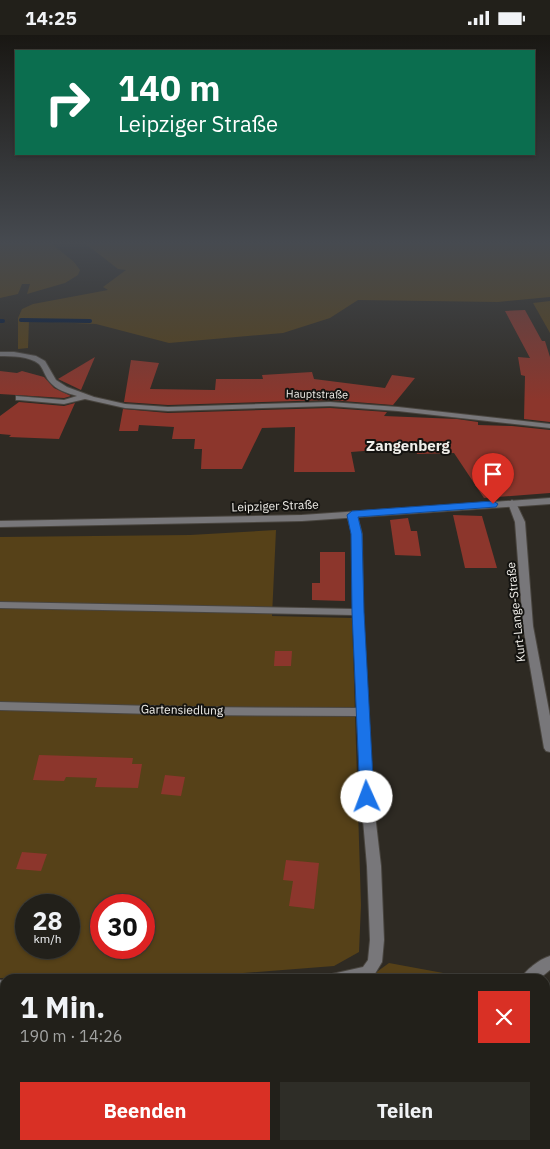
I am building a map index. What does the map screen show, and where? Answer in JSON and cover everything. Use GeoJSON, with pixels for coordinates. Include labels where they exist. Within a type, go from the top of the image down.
{"type":"FeatureCollection","features":[{"type":"Feature","properties":{"kind":"street","name":"Hauptstraße"},"geometry":{"type":"LineString","coordinates":[[0,354],[14,354],[33,358],[42,363],[58,385],[83,397],[120,405],[152,408],[296,404],[346,405],[550,426]]}},
{"type":"Feature","properties":{"kind":"street","name":"Hauptstraße"},"geometry":{"type":"LineString","coordinates":[[19,398],[64,402],[83,397]]}},
{"type":"Feature","properties":{"kind":"street","name":"Leipziger Straße"},"geometry":{"type":"LineString","coordinates":[[0,524],[352,515],[550,501]]}},
{"type":"Feature","properties":{"kind":"street","name":"Kurt-Lange-Straße"},"geometry":{"type":"LineString","coordinates":[[512,503],[520,522],[528,626],[550,748]]}},
{"type":"Feature","properties":{"kind":"street"},"geometry":{"type":"LineString","coordinates":[[352,515],[357,534],[358,612],[369,831],[374,866],[376,953],[375,962],[368,972],[362,974]]}},
{"type":"Feature","properties":{"kind":"street"},"geometry":{"type":"LineString","coordinates":[[0,605],[358,612]]}},
{"type":"Feature","properties":{"kind":"street","name":"Gartensiedlung"},"geometry":{"type":"LineString","coordinates":[[0,706],[202,711],[364,712]]}},
{"type":"Feature","properties":{"kind":"street"},"geometry":{"type":"LineString","coordinates":[[534,974],[550,962]]}},
{"type":"Feature","properties":{"kind":"shaded area"},"geometry":{"type":"Polygon","coordinates":[[[76,296],[550,296],[498,302],[358,300],[330,318],[283,333],[169,343],[96,324],[29,321],[28,348],[18,349],[18,318],[22,309],[33,304],[76,296]]]}},
{"type":"Feature","properties":{"kind":"shaded area"},"geometry":{"type":"Polygon","coordinates":[[[550,301],[550,333],[533,303],[550,301]]]}},
{"type":"Feature","properties":{"kind":"shaded area"},"geometry":{"type":"Polygon","coordinates":[[[276,530],[272,616],[352,618],[361,905],[359,952],[334,966],[231,974],[0,974],[0,537],[190,535],[276,530]]]}},
{"type":"Feature","properties":{"kind":"shaded area"},"geometry":{"type":"Polygon","coordinates":[[[389,963],[449,974],[374,974],[389,963]]]}},
{"type":"Feature","properties":{"kind":"building"},"geometry":{"type":"Polygon","coordinates":[[[525,310],[542,341],[545,341],[550,357],[550,422],[524,419],[525,376],[521,375],[518,357],[530,358],[505,311],[525,310]]]}},
{"type":"Feature","properties":{"kind":"building"},"geometry":{"type":"Polygon","coordinates":[[[95,357],[81,390],[58,379],[95,357]]]}},
{"type":"Feature","properties":{"kind":"building"},"geometry":{"type":"Polygon","coordinates":[[[131,360],[159,363],[150,389],[215,390],[216,379],[263,379],[262,375],[312,372],[314,379],[385,388],[392,375],[415,378],[393,405],[330,400],[168,405],[124,402],[131,360]]]}},
{"type":"Feature","properties":{"kind":"building"},"geometry":{"type":"Polygon","coordinates":[[[0,371],[17,373],[22,371],[44,377],[54,388],[71,396],[64,398],[0,394],[0,371]]]}},
{"type":"Feature","properties":{"kind":"building"},"geometry":{"type":"Polygon","coordinates":[[[19,402],[64,406],[75,403],[59,439],[9,437],[11,435],[0,434],[0,416],[19,402]]]}},
{"type":"Feature","properties":{"kind":"building"},"geometry":{"type":"Polygon","coordinates":[[[330,408],[387,412],[384,416],[457,419],[478,422],[478,425],[550,430],[550,493],[484,498],[454,453],[417,454],[415,447],[351,452],[355,472],[294,472],[295,427],[262,428],[242,469],[201,469],[202,449],[194,449],[195,439],[172,439],[174,427],[139,425],[138,431],[119,431],[123,409],[168,413],[330,408]]]}},
{"type":"Feature","properties":{"kind":"building"},"geometry":{"type":"Polygon","coordinates":[[[453,515],[482,516],[497,568],[465,568],[453,515]]]}},
{"type":"Feature","properties":{"kind":"building"},"geometry":{"type":"Polygon","coordinates":[[[408,518],[411,531],[417,531],[421,556],[395,555],[390,520],[408,518]]]}},
{"type":"Feature","properties":{"kind":"building"},"geometry":{"type":"Polygon","coordinates":[[[320,552],[345,552],[345,601],[312,600],[312,583],[320,583],[320,552]]]}},
{"type":"Feature","properties":{"kind":"building"},"geometry":{"type":"Polygon","coordinates":[[[275,651],[292,651],[291,666],[274,666],[275,651]]]}},
{"type":"Feature","properties":{"kind":"building"},"geometry":{"type":"Polygon","coordinates":[[[39,755],[133,758],[132,764],[142,764],[138,788],[95,787],[97,778],[66,777],[64,781],[33,780],[39,755]]]}},
{"type":"Feature","properties":{"kind":"building"},"geometry":{"type":"Polygon","coordinates":[[[165,775],[185,777],[181,796],[161,794],[165,775]]]}},
{"type":"Feature","properties":{"kind":"building"},"geometry":{"type":"Polygon","coordinates":[[[22,852],[47,854],[41,871],[16,869],[22,852]]]}},
{"type":"Feature","properties":{"kind":"building"},"geometry":{"type":"Polygon","coordinates":[[[286,860],[319,863],[314,909],[289,906],[293,881],[283,880],[286,860]]]}},
{"type":"Feature","properties":{"kind":"waterway"},"geometry":{"type":"LineString","coordinates":[[21,320],[90,321]]}},
{"type":"Feature","properties":{"kind":"district","name":"Zangenberg"},"geometry":{"type":"Point","coordinates":[408,446]}},
{"type":"Feature","properties":{"kind":"route"},"geometry":{"type":"LineString","coordinates":[[367,797],[358,612],[357,534],[352,515],[493,504]]}}]}
